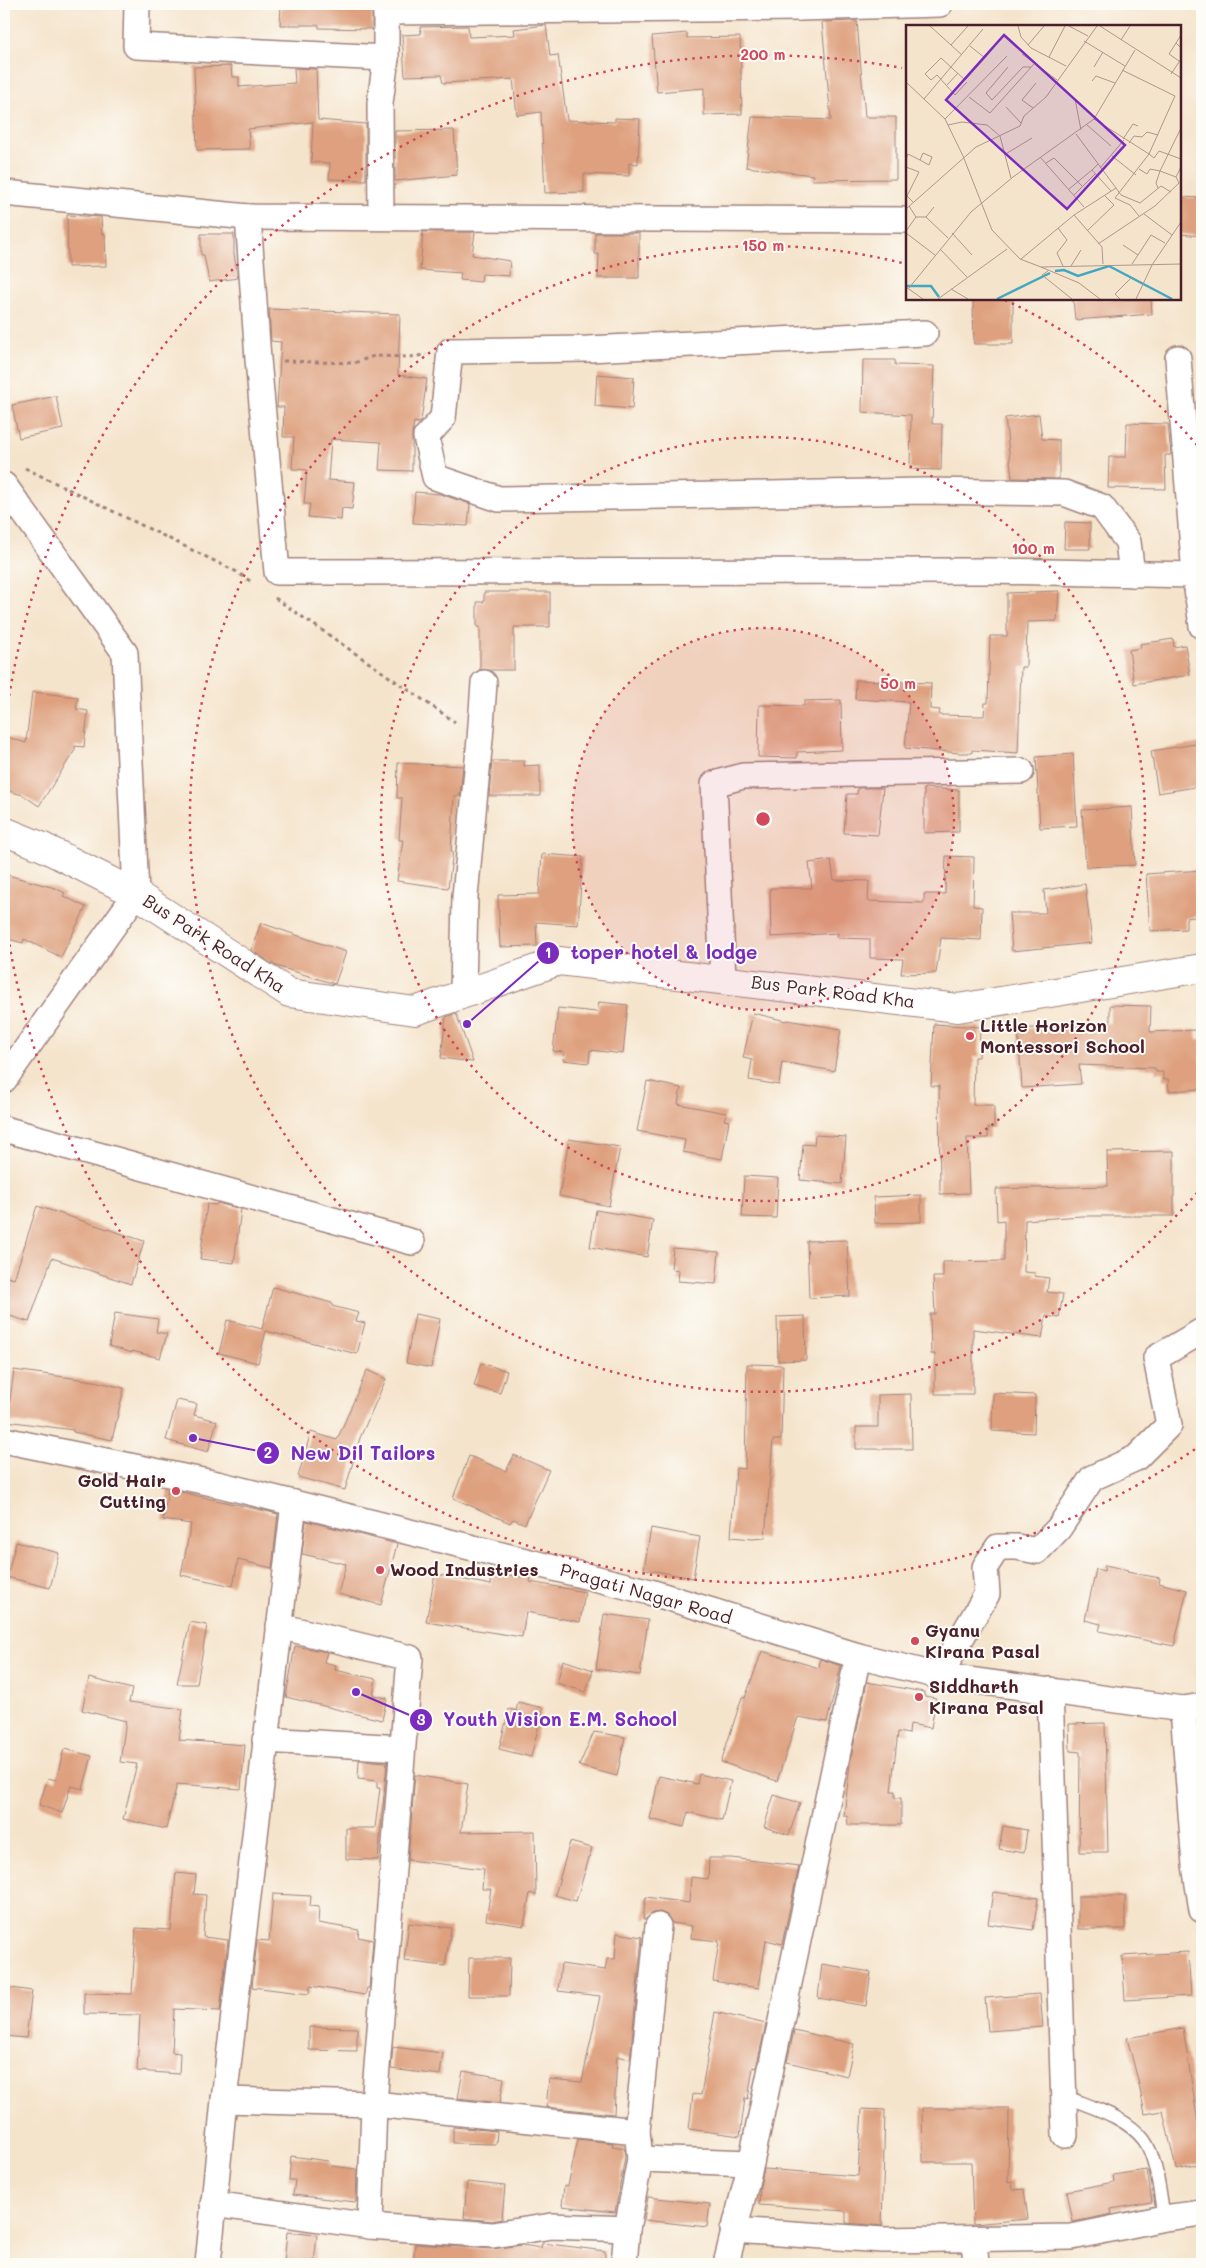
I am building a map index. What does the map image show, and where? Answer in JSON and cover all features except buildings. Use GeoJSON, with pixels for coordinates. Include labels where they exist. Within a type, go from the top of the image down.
{"type":"FeatureCollection","features":[{"type":"Feature","properties":{"kind":"street"},"geometry":{"type":"LineString","coordinates":[[137,4],[136,46],[386,58]]}},
{"type":"Feature","properties":{"kind":"street"},"geometry":{"type":"LineString","coordinates":[[381,217],[380,103],[386,58],[386,8],[940,4]]}},
{"type":"Feature","properties":{"kind":"street"},"geometry":{"type":"LineString","coordinates":[[4,193],[248,217],[906,220]]}},
{"type":"Feature","properties":{"kind":"street"},"geometry":{"type":"LineString","coordinates":[[248,217],[258,359],[277,572],[991,571],[1196,575]]}},
{"type":"Feature","properties":{"kind":"street"},"geometry":{"type":"LineString","coordinates":[[925,333],[588,349],[450,351],[443,418],[426,437],[435,477],[499,499],[924,491],[1064,493],[1102,507],[1128,542],[1132,574]]}},
{"type":"Feature","properties":{"kind":"street"},"geometry":{"type":"LineString","coordinates":[[1178,358],[1202,626]]}},
{"type":"Feature","properties":{"kind":"street"},"geometry":{"type":"LineString","coordinates":[[4,484],[125,653],[136,894],[4,1080]]}},
{"type":"Feature","properties":{"kind":"street"},"geometry":{"type":"LineString","coordinates":[[463,994],[465,896],[484,683]]}},
{"type":"Feature","properties":{"kind":"street"},"geometry":{"type":"LineString","coordinates":[[723,979],[714,784],[743,776],[1021,771]]}},
{"type":"Feature","properties":{"kind":"street","name":"Bus Park Road Kha"},"geometry":{"type":"LineString","coordinates":[[4,831],[44,847],[136,894],[289,993],[415,1011],[559,961],[958,1008],[1202,968]]}},
{"type":"Feature","properties":{"kind":"street"},"geometry":{"type":"LineString","coordinates":[[4,1129],[412,1242]]}},
{"type":"Feature","properties":{"kind":"street"},"geometry":{"type":"LineString","coordinates":[[939,1676],[986,1594],[985,1567],[998,1547],[1037,1551],[1059,1528],[1092,1478],[1136,1458],[1169,1425],[1156,1358],[1202,1330]]}},
{"type":"Feature","properties":{"kind":"street","name":"Pragati Nagar Road"},"geometry":{"type":"LineString","coordinates":[[4,1440],[217,1484],[650,1592],[858,1656],[939,1676],[1193,1707]]}},
{"type":"Feature","properties":{"kind":"street"},"geometry":{"type":"LineString","coordinates":[[208,2264],[224,2100],[294,1503]]}},
{"type":"Feature","properties":{"kind":"street"},"geometry":{"type":"LineString","coordinates":[[279,1626],[410,1658],[374,2104],[370,2226]]}},
{"type":"Feature","properties":{"kind":"street"},"geometry":{"type":"LineString","coordinates":[[726,2264],[751,2163],[858,1656]]}},
{"type":"Feature","properties":{"kind":"street"},"geometry":{"type":"LineString","coordinates":[[1050,1690],[1065,2136]]}},
{"type":"Feature","properties":{"kind":"street"},"geometry":{"type":"LineString","coordinates":[[1193,1707],[1195,1865],[1202,1910]]}},
{"type":"Feature","properties":{"kind":"street"},"geometry":{"type":"LineString","coordinates":[[265,1740],[402,1748]]}},
{"type":"Feature","properties":{"kind":"street"},"geometry":{"type":"LineString","coordinates":[[624,2264],[627,2229],[640,2159],[637,2130],[658,1926]]}},
{"type":"Feature","properties":{"kind":"street"},"geometry":{"type":"LineString","coordinates":[[224,2100],[374,2104],[637,2130]]}},
{"type":"Feature","properties":{"kind":"street"},"geometry":{"type":"LineString","coordinates":[[640,2159],[751,2163]]}},
{"type":"Feature","properties":{"kind":"street"},"geometry":{"type":"LineString","coordinates":[[213,2204],[370,2226],[492,2235],[552,2226],[627,2229]]}},
{"type":"Feature","properties":{"kind":"street"},"geometry":{"type":"LineString","coordinates":[[733,2230],[883,2240],[1072,2237],[1202,2212]]}},
{"type":"Feature","properties":{"kind":"street"},"geometry":{"type":"LineString","coordinates":[[974,2239],[976,2264]]}},
{"type":"Feature","properties":{"kind":"lane"},"geometry":{"type":"LineString","coordinates":[[1064,2096],[1126,2123],[1144,2140],[1154,2165],[1164,2218]]}},
{"type":"Feature","properties":{"kind":"path"},"geometry":{"type":"LineString","coordinates":[[258,359],[354,363],[374,356],[409,357],[450,351]]}},
{"type":"Feature","properties":{"kind":"path"},"geometry":{"type":"LineString","coordinates":[[21,466],[237,572],[260,588]]}},
{"type":"Feature","properties":{"kind":"path"},"geometry":{"type":"LineString","coordinates":[[268,593],[480,739]]}},
{"type":"Feature","properties":{"kind":"place","name":"toper hotel & lodge"},"geometry":{"type":"Point","coordinates":[467,1024]}},
{"type":"Feature","properties":{"kind":"place","name":"Little Horizon Montessori School"},"geometry":{"type":"Point","coordinates":[970,1036]}},
{"type":"Feature","properties":{"kind":"place","name":"New Dil Tailors"},"geometry":{"type":"Point","coordinates":[193,1438]}},
{"type":"Feature","properties":{"kind":"place","name":"Gold Hair Cutting"},"geometry":{"type":"Point","coordinates":[176,1491]}},
{"type":"Feature","properties":{"kind":"place","name":"Wood Industries"},"geometry":{"type":"Point","coordinates":[380,1570]}},
{"type":"Feature","properties":{"kind":"place","name":"Gyanu Kirana Pasal"},"geometry":{"type":"Point","coordinates":[915,1641]}},
{"type":"Feature","properties":{"kind":"place","name":"Youth Vision E.M. School"},"geometry":{"type":"Point","coordinates":[356,1692]}},
{"type":"Feature","properties":{"kind":"place","name":"Siddharth Kirana Pasal"},"geometry":{"type":"Point","coordinates":[919,1697]}}]}
